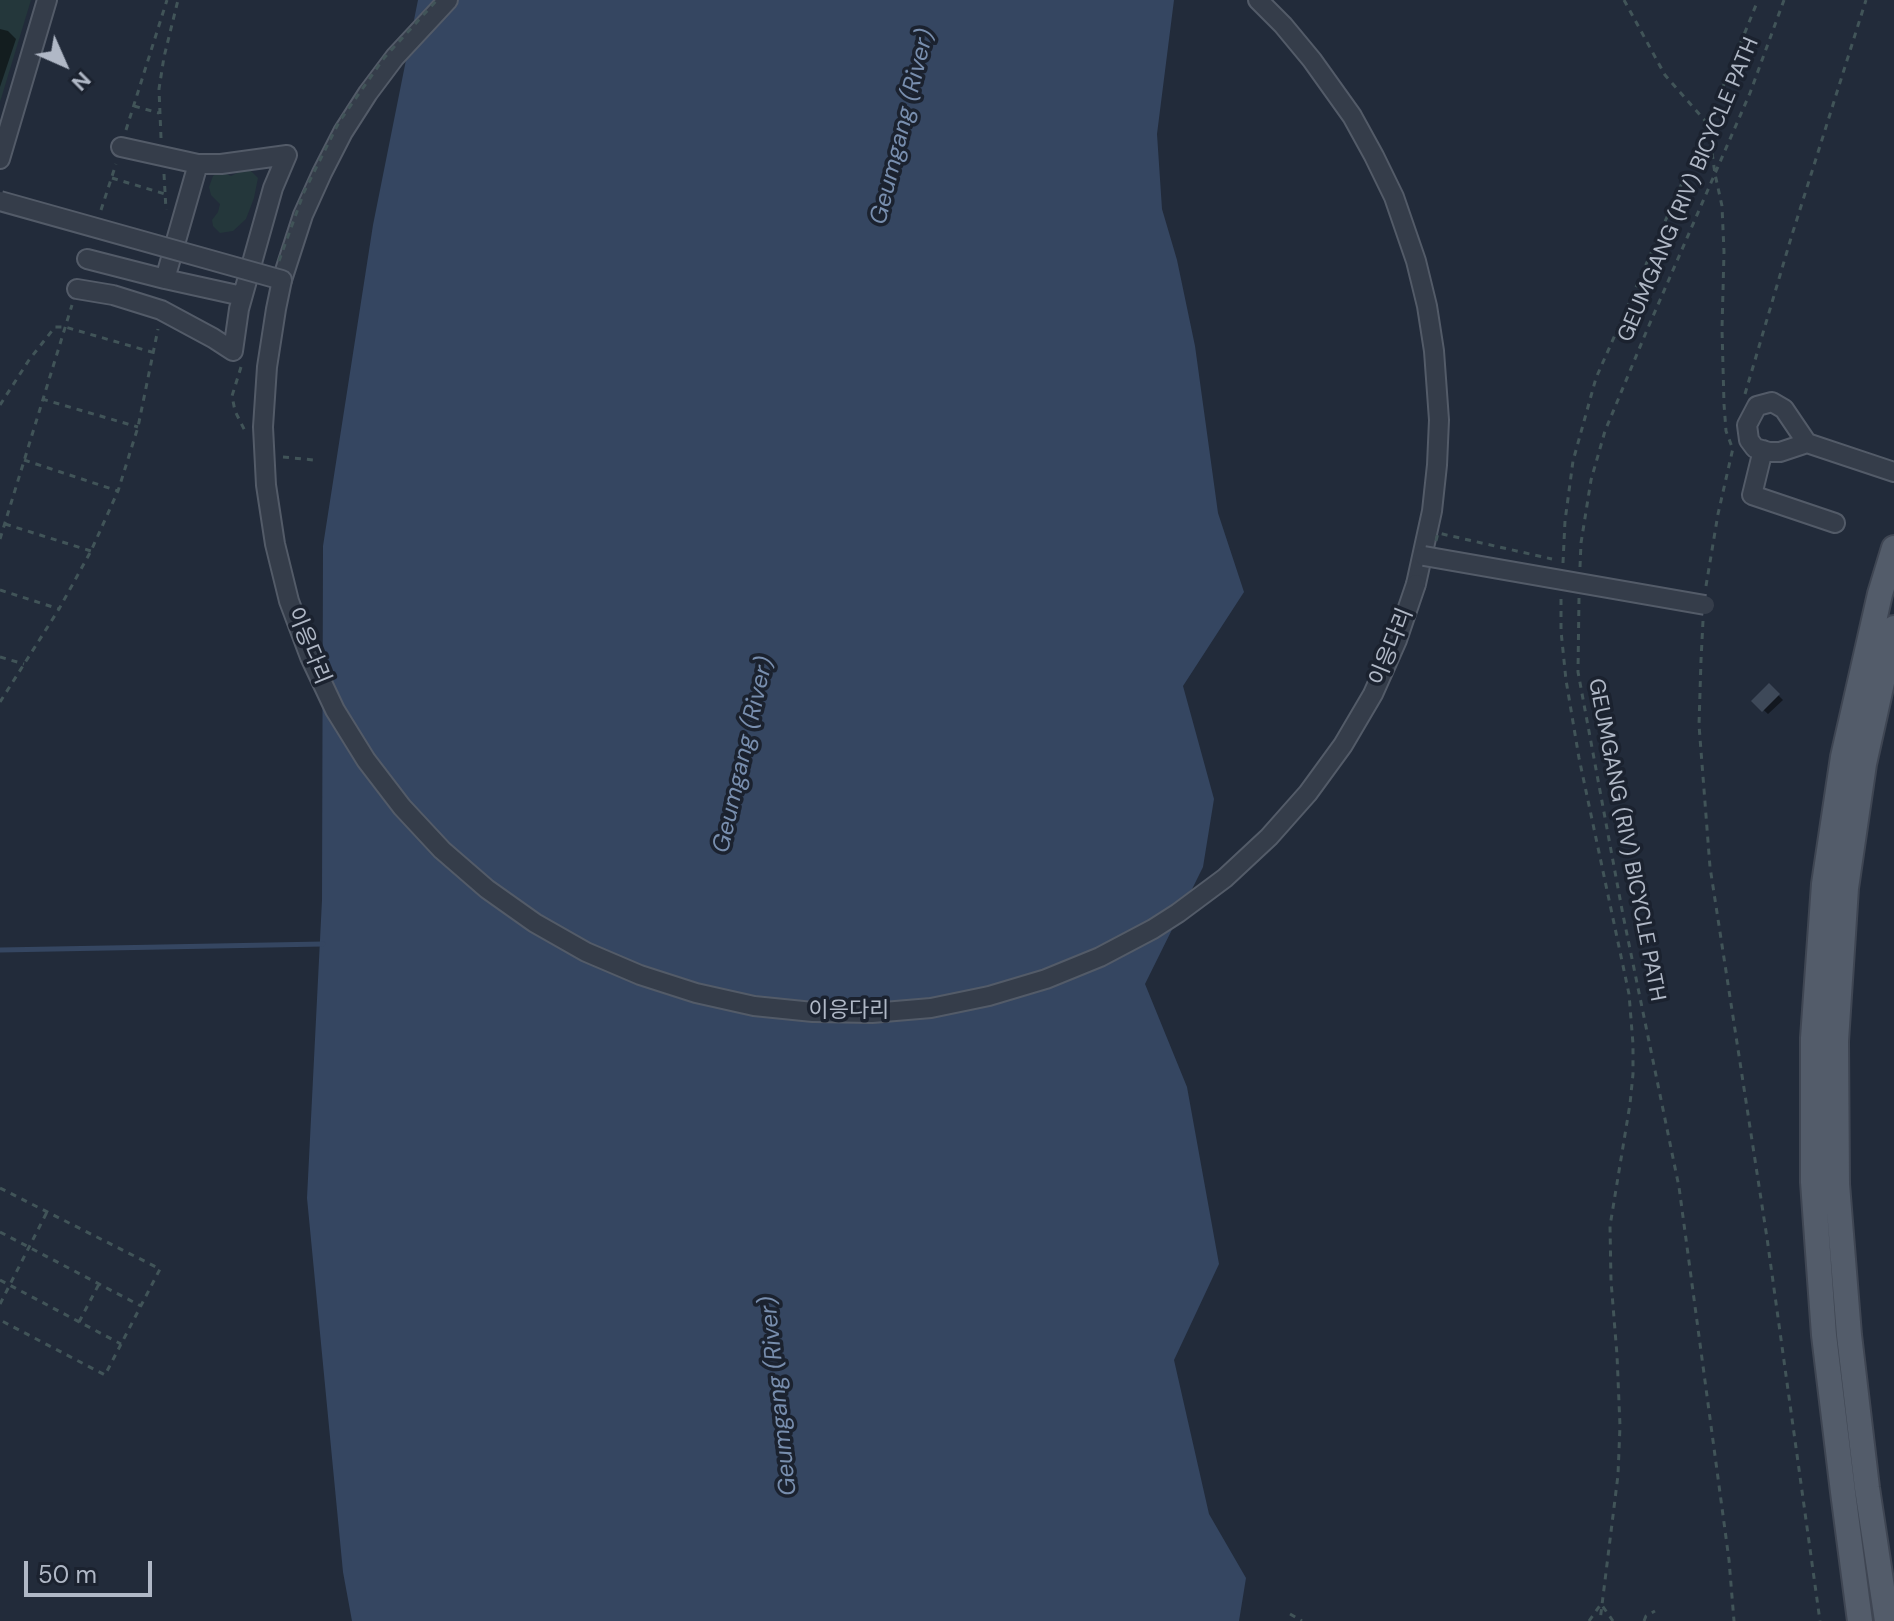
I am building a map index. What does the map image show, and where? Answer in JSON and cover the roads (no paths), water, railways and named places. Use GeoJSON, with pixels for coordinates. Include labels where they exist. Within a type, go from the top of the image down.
{"type":"FeatureCollection","features":[{"type":"Feature","properties":{"kind":"main road"},"geometry":{"type":"LineString","coordinates":[[1860,1621],[1824,1335],[1813,1182],[1813,1038],[1824,884],[1843,757],[1880,594],[1894,548]]}},
{"type":"Feature","properties":{"kind":"main road"},"geometry":{"type":"LineString","coordinates":[[1887,1621],[1849,1335],[1837,1184],[1836,1041],[1846,888],[1864,764],[1894,628]]}},
{"type":"Feature","properties":{"kind":"street"},"geometry":{"type":"LineString","coordinates":[[0,159],[47,0]]}},
{"type":"Feature","properties":{"kind":"street","name":"이응다리"},"geometry":{"type":"LineString","coordinates":[[448,0],[395,57],[343,132],[303,215],[280,273],[264,397],[264,456],[270,515],[281,573],[299,629],[322,683],[350,735],[383,784],[422,829],[464,870],[510,906],[560,938],[613,964],[668,985],[725,1000],[783,1010],[843,1013],[902,1011],[960,1003],[1018,989],[1073,969],[1165,921],[1202,896],[1247,858],[1289,816],[1326,770],[1358,720],[1386,667],[1430,549],[1439,420],[1433,340],[1416,261],[1394,197],[1374,156],[1352,116],[1305,51],[1258,0]]}},
{"type":"Feature","properties":{"kind":"street"},"geometry":{"type":"LineString","coordinates":[[77,289],[113,295],[161,310],[233,351],[242,296],[273,188],[287,155],[198,164],[121,147]]}},
{"type":"Feature","properties":{"kind":"street"},"geometry":{"type":"LineString","coordinates":[[165,279],[198,164]]}},
{"type":"Feature","properties":{"kind":"street"},"geometry":{"type":"LineString","coordinates":[[0,201],[280,273]]}},
{"type":"Feature","properties":{"kind":"street"},"geometry":{"type":"LineString","coordinates":[[87,259],[242,296]]}},
{"type":"Feature","properties":{"kind":"street"},"geometry":{"type":"LineString","coordinates":[[113,295],[120,267]]}},
{"type":"Feature","properties":{"kind":"street"},"geometry":{"type":"LineString","coordinates":[[1807,443],[1784,409],[1772,402],[1757,406],[1747,425],[1749,440],[1755,448],[1780,452],[1807,443],[1894,472]]}},
{"type":"Feature","properties":{"kind":"street"},"geometry":{"type":"LineString","coordinates":[[1763,450],[1752,495],[1835,523]]}},
{"type":"Feature","properties":{"kind":"street"},"geometry":{"type":"LineString","coordinates":[[1430,549],[1705,605]]}},
{"type":"Feature","properties":{"kind":"water","name":"Geumgang (River)"},"geometry":{"type":"Polygon","coordinates":[[[418,0],[1174,0],[1157,134],[1162,209],[1177,260],[1195,346],[1218,513],[1244,592],[1183,686],[1214,799],[1203,867],[1145,984],[1187,1087],[1219,1264],[1174,1360],[1209,1514],[1246,1578],[1239,1621],[352,1621],[343,1572],[307,1198],[322,900],[323,546],[373,225],[418,0]]]}},
{"type":"Feature","properties":{"kind":"waterway"},"geometry":{"type":"LineString","coordinates":[[0,950],[323,944]]}}]}
